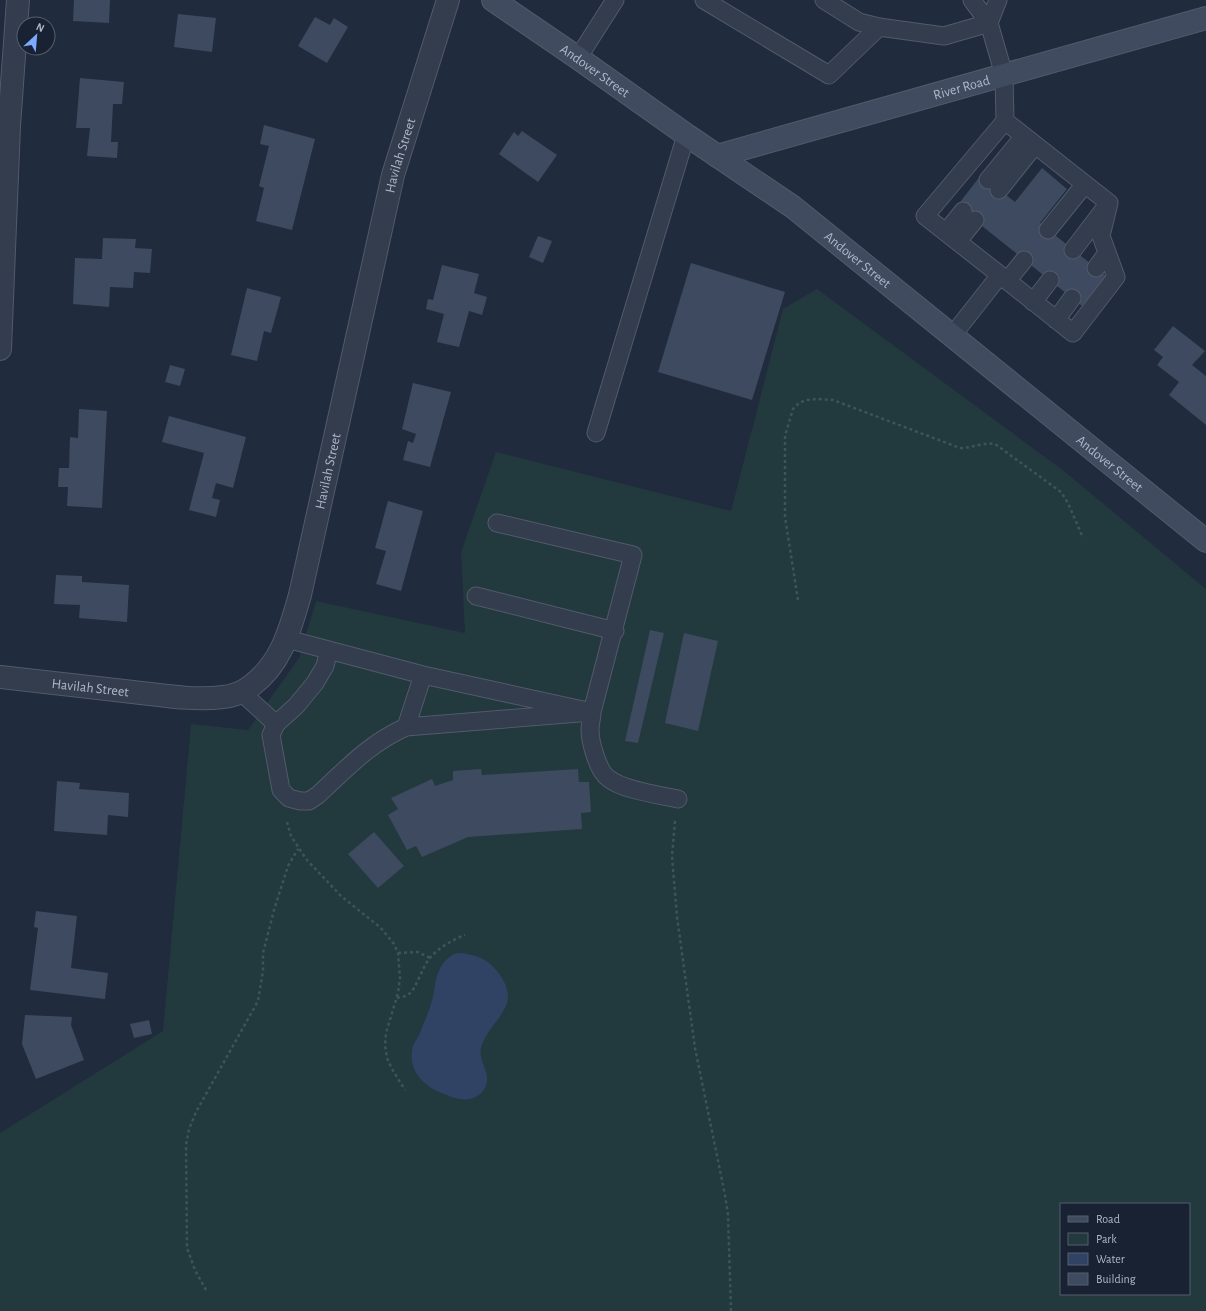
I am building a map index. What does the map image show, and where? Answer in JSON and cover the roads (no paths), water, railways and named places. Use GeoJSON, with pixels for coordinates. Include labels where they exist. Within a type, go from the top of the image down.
{"type":"FeatureCollection","features":[{"type":"Feature","properties":{"kind":"main road","name":"Andover Street"},"geometry":{"type":"LineString","coordinates":[[493,0],[686,135],[793,207],[1206,541]]}},
{"type":"Feature","properties":{"kind":"main road","name":"River Road"},"geometry":{"type":"LineString","coordinates":[[717,156],[1206,18]]}},
{"type":"Feature","properties":{"kind":"street"},"geometry":{"type":"LineString","coordinates":[[0,349],[9,126],[18,0]]}},
{"type":"Feature","properties":{"kind":"street","name":"Havilah Street"},"geometry":{"type":"LineString","coordinates":[[0,677],[195,698],[224,697],[241,692],[259,680],[271,665],[287,639],[300,595],[393,175],[448,0]]}},
{"type":"Feature","properties":{"kind":"lane"},"geometry":{"type":"LineString","coordinates":[[578,58],[615,0]]}},
{"type":"Feature","properties":{"kind":"lane"},"geometry":{"type":"LineString","coordinates":[[704,0],[829,76],[879,27]]}},
{"type":"Feature","properties":{"kind":"lane"},"geometry":{"type":"LineString","coordinates":[[824,0],[843,5],[859,22],[879,27],[944,36],[989,23]]}},
{"type":"Feature","properties":{"kind":"lane"},"geometry":{"type":"LineString","coordinates":[[972,0],[989,23],[1004,75],[1005,121],[925,216],[1073,333],[1116,277],[1101,236],[1108,203]]}},
{"type":"Feature","properties":{"kind":"lane"},"geometry":{"type":"LineString","coordinates":[[989,23],[998,0]]}},
{"type":"Feature","properties":{"kind":"lane"},"geometry":{"type":"LineString","coordinates":[[1005,121],[1108,203]]}},
{"type":"Feature","properties":{"kind":"lane"},"geometry":{"type":"LineString","coordinates":[[596,433],[686,135]]}},
{"type":"Feature","properties":{"kind":"lane"},"geometry":{"type":"LineString","coordinates":[[993,185],[1029,140]]}},
{"type":"Feature","properties":{"kind":"lane"},"geometry":{"type":"LineString","coordinates":[[1048,230],[1085,184]]}},
{"type":"Feature","properties":{"kind":"lane"},"geometry":{"type":"LineString","coordinates":[[1073,250],[1108,203]]}},
{"type":"Feature","properties":{"kind":"lane"},"geometry":{"type":"LineString","coordinates":[[952,237],[969,216]]}},
{"type":"Feature","properties":{"kind":"lane"},"geometry":{"type":"LineString","coordinates":[[1096,268],[1107,253]]}},
{"type":"Feature","properties":{"kind":"lane"},"geometry":{"type":"LineString","coordinates":[[952,336],[1004,278],[1024,260]]}},
{"type":"Feature","properties":{"kind":"lane"},"geometry":{"type":"LineString","coordinates":[[1033,302],[1050,280]]}},
{"type":"Feature","properties":{"kind":"lane"},"geometry":{"type":"LineString","coordinates":[[1056,320],[1072,298]]}},
{"type":"Feature","properties":{"kind":"lane"},"geometry":{"type":"LineString","coordinates":[[497,523],[633,555],[592,712],[590,731],[593,750],[597,762],[607,778],[625,786],[678,799]]}},
{"type":"Feature","properties":{"kind":"lane"},"geometry":{"type":"LineString","coordinates":[[476,596],[614,631]]}},
{"type":"Feature","properties":{"kind":"lane"},"geometry":{"type":"LineString","coordinates":[[287,639],[424,675],[592,712]]}},
{"type":"Feature","properties":{"kind":"lane"},"geometry":{"type":"LineString","coordinates":[[329,650],[325,666],[315,683],[296,706],[276,724],[271,735],[281,790],[289,798],[300,801],[309,801],[318,795],[367,750],[389,735],[406,727],[592,712]]}},
{"type":"Feature","properties":{"kind":"lane"},"geometry":{"type":"LineString","coordinates":[[406,727],[424,675]]}},
{"type":"Feature","properties":{"kind":"lane"},"geometry":{"type":"LineString","coordinates":[[241,692],[276,724]]}},
{"type":"Feature","properties":{"kind":"water"},"geometry":{"type":"Polygon","coordinates":[[[458,953],[478,957],[487,961],[502,977],[508,997],[505,1008],[487,1034],[481,1049],[481,1057],[487,1077],[485,1089],[477,1096],[466,1099],[445,1095],[422,1081],[416,1072],[412,1058],[414,1043],[419,1035],[430,1008],[437,975],[440,968],[449,957],[458,953]]]}}]}
